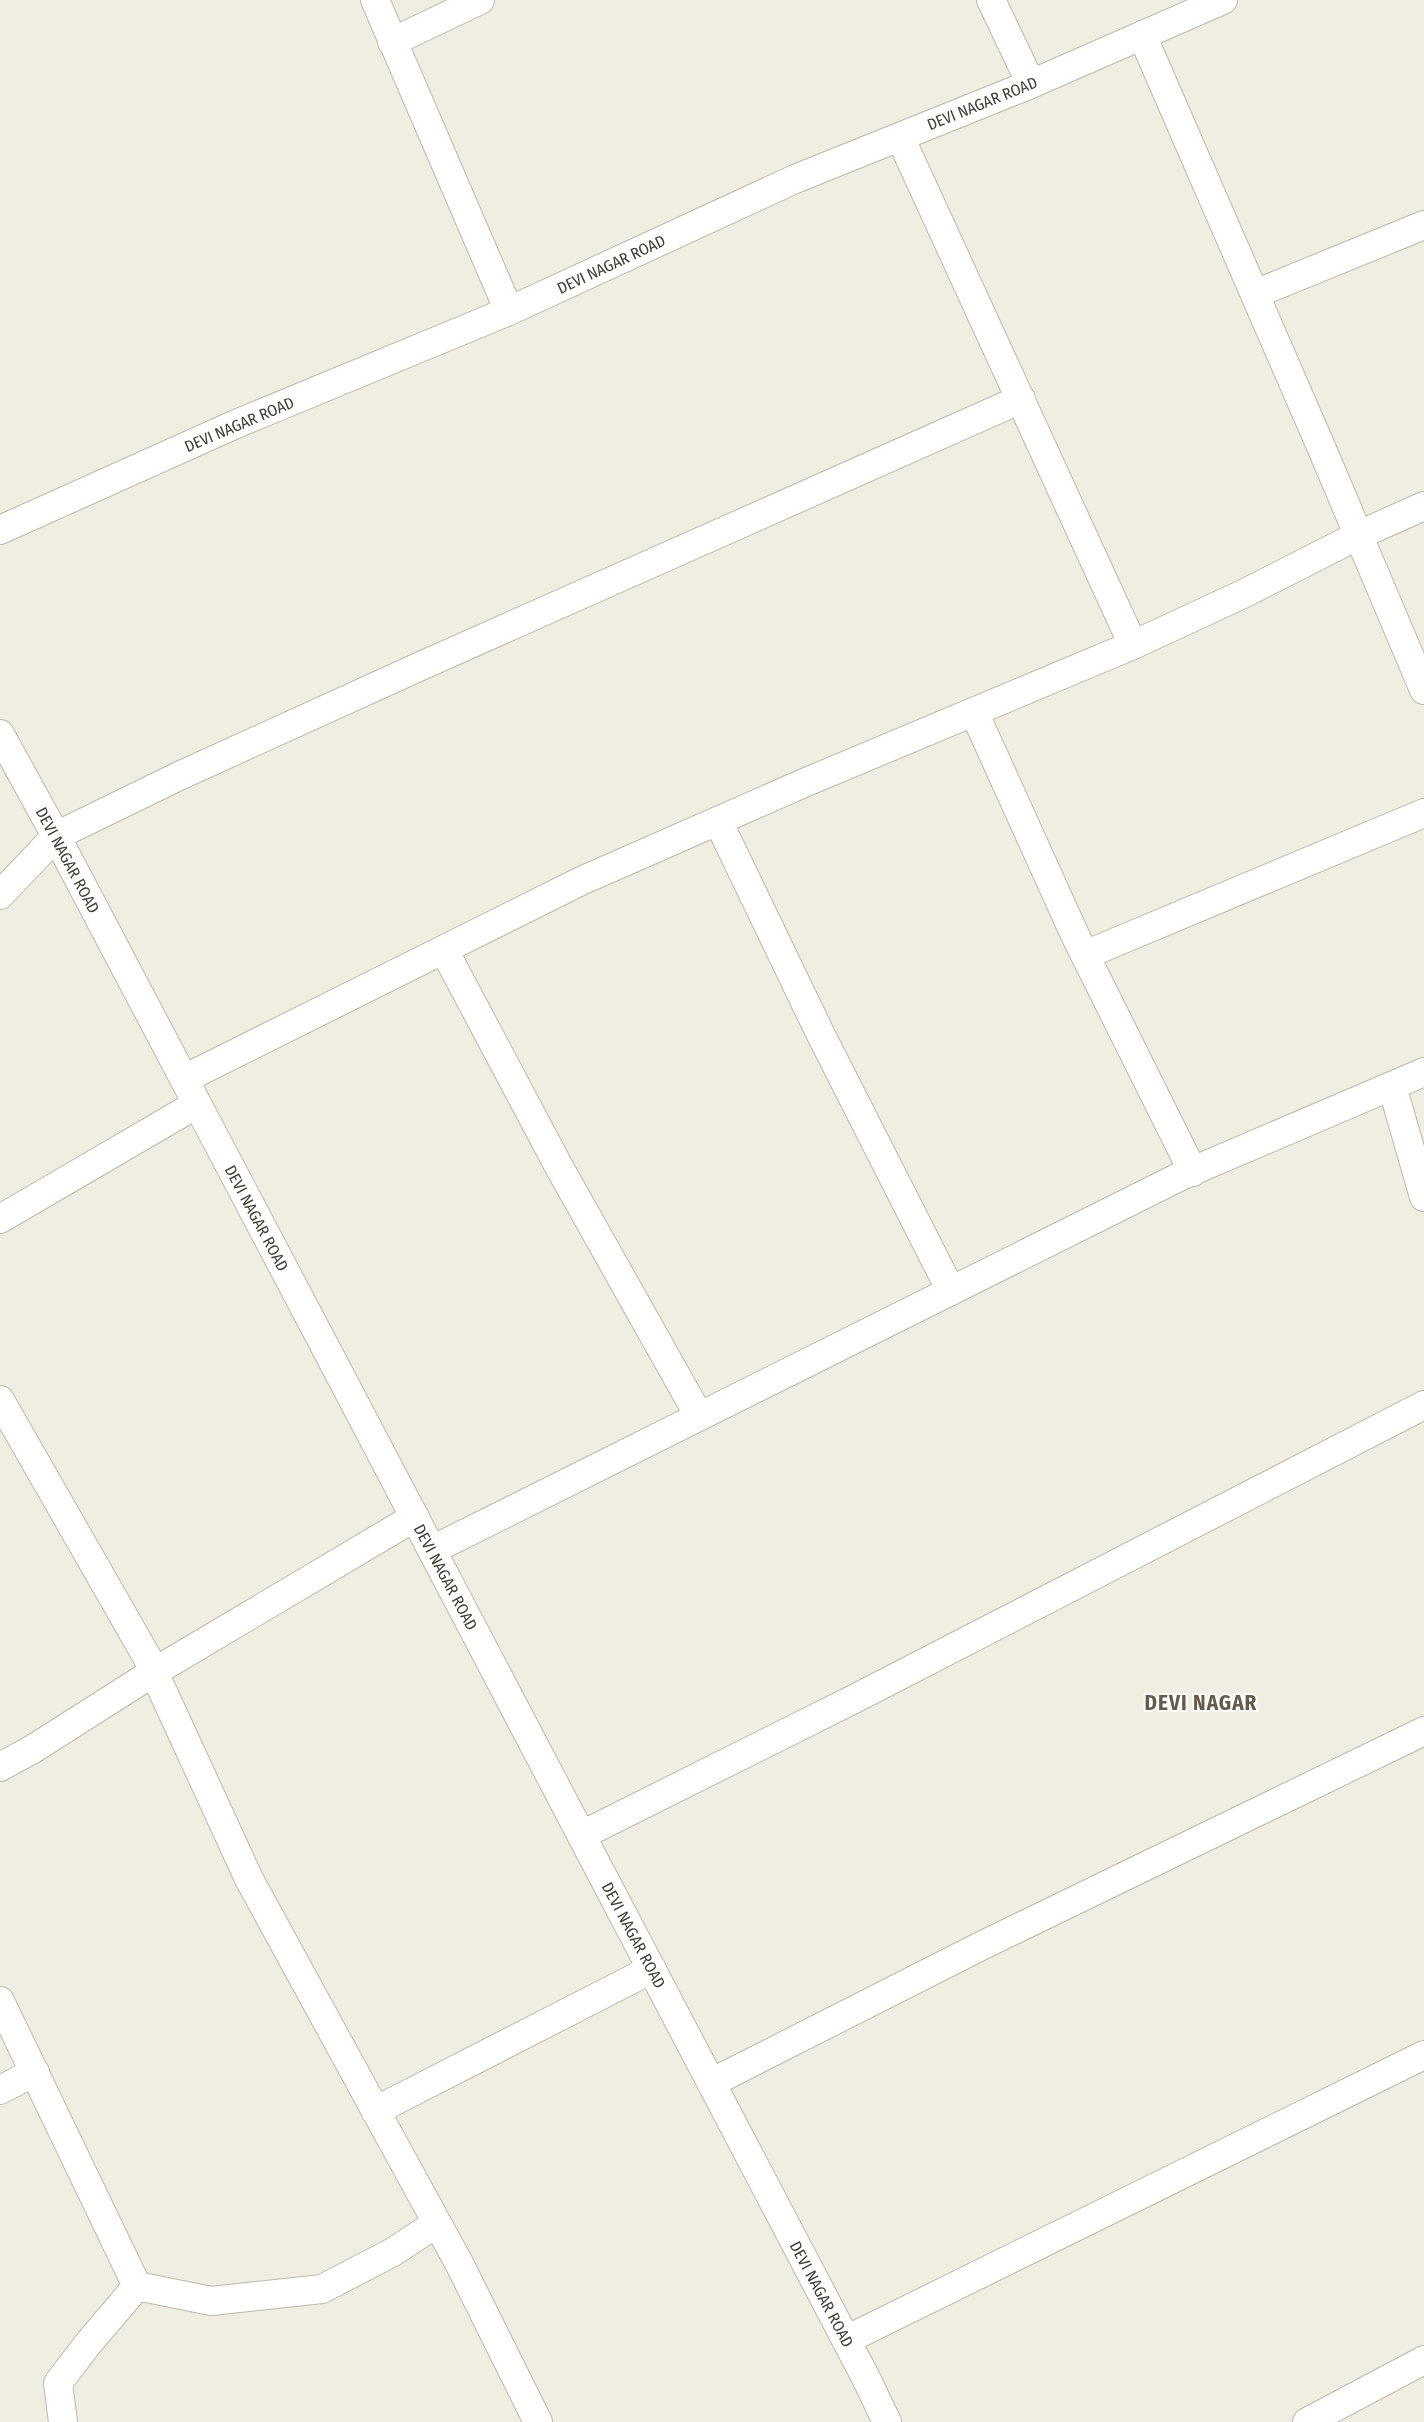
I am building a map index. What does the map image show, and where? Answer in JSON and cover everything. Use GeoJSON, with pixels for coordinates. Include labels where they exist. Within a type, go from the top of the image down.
{"type":"FeatureCollection","features":[{"type":"Feature","properties":{"kind":"street"},"geometry":{"type":"LineString","coordinates":[[375,0],[509,311]]}},
{"type":"Feature","properties":{"kind":"street"},"geometry":{"type":"LineString","coordinates":[[392,42],[480,0]]}},
{"type":"Feature","properties":{"kind":"street"},"geometry":{"type":"LineString","coordinates":[[991,0],[1031,84]]}},
{"type":"Feature","properties":{"kind":"street","name":"DEVI NAGAR ROAD"},"geometry":{"type":"LineString","coordinates":[[0,530],[236,424],[509,311],[786,183],[1031,84],[1223,0]]}},
{"type":"Feature","properties":{"kind":"street"},"geometry":{"type":"LineString","coordinates":[[1142,35],[1359,535],[1424,690]]}},
{"type":"Feature","properties":{"kind":"street"},"geometry":{"type":"LineString","coordinates":[[900,137],[1133,645]]}},
{"type":"Feature","properties":{"kind":"street"},"geometry":{"type":"LineString","coordinates":[[1255,294],[1424,225]]}},
{"type":"Feature","properties":{"kind":"street"},"geometry":{"type":"LineString","coordinates":[[0,895],[56,836],[179,776],[432,661],[1021,399]]}},
{"type":"Feature","properties":{"kind":"street"},"geometry":{"type":"LineString","coordinates":[[184,1079],[581,882],[718,821],[1133,645],[1243,594],[1359,535],[1424,506]]}},
{"type":"Feature","properties":{"kind":"street"},"geometry":{"type":"LineString","coordinates":[[974,712],[1085,955],[1193,1172]]}},
{"type":"Feature","properties":{"kind":"street","name":"DEVI NAGAR ROAD"},"geometry":{"type":"LineString","coordinates":[[0,734],[56,836],[432,1550],[846,2340],[887,2422]]}},
{"type":"Feature","properties":{"kind":"street"},"geometry":{"type":"LineString","coordinates":[[1085,955],[1424,813]]}},
{"type":"Feature","properties":{"kind":"street"},"geometry":{"type":"LineString","coordinates":[[718,821],[820,1033],[951,1292]]}},
{"type":"Feature","properties":{"kind":"street"},"geometry":{"type":"LineString","coordinates":[[444,950],[558,1165],[699,1416]]}},
{"type":"Feature","properties":{"kind":"street"},"geometry":{"type":"LineString","coordinates":[[432,1550],[1193,1172],[1424,1072]]}},
{"type":"Feature","properties":{"kind":"street"},"geometry":{"type":"LineString","coordinates":[[1392,1086],[1424,1197]]}},
{"type":"Feature","properties":{"kind":"street"},"geometry":{"type":"LineString","coordinates":[[0,1219],[197,1104]]}},
{"type":"Feature","properties":{"kind":"street"},"geometry":{"type":"LineString","coordinates":[[0,1400],[154,1672],[249,1879],[438,2223],[538,2422]]}},
{"type":"Feature","properties":{"kind":"street"},"geometry":{"type":"LineString","coordinates":[[582,1836],[856,1698],[1424,1405]]}},
{"type":"Feature","properties":{"kind":"street"},"geometry":{"type":"LineString","coordinates":[[0,1766],[33,1749],[154,1672],[414,1517]]}},
{"type":"Feature","properties":{"kind":"street"},"geometry":{"type":"LineString","coordinates":[[711,2083],[992,1941],[1424,1731]]}},
{"type":"Feature","properties":{"kind":"street"},"geometry":{"type":"LineString","coordinates":[[375,2111],[652,1969]]}},
{"type":"Feature","properties":{"kind":"street"},"geometry":{"type":"LineString","coordinates":[[0,2001],[137,2286]]}},
{"type":"Feature","properties":{"kind":"street"},"geometry":{"type":"LineString","coordinates":[[846,2340],[1424,2055]]}},
{"type":"Feature","properties":{"kind":"street"},"geometry":{"type":"LineString","coordinates":[[0,2090],[35,2072]]}},
{"type":"Feature","properties":{"kind":"street"},"geometry":{"type":"LineString","coordinates":[[137,2286],[211,2301],[322,2289],[393,2252],[438,2223]]}},
{"type":"Feature","properties":{"kind":"street"},"geometry":{"type":"LineString","coordinates":[[63,2422],[58,2383],[87,2345],[137,2286]]}},
{"type":"Feature","properties":{"kind":"street"},"geometry":{"type":"LineString","coordinates":[[1307,2422],[1424,2360]]}},
{"type":"Feature","properties":{"kind":"district","name":"DEVI NAGAR"},"geometry":{"type":"Point","coordinates":[1201,1703]}}]}
